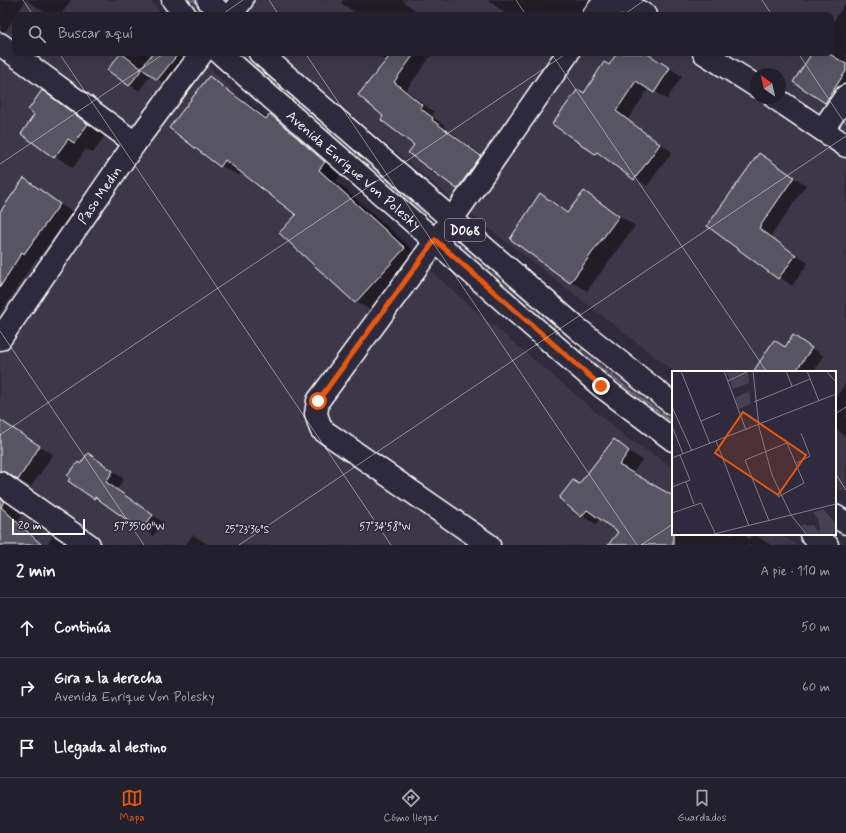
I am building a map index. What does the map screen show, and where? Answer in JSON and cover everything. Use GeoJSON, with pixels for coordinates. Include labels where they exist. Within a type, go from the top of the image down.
{"type":"FeatureCollection","features":[{"type":"Feature","properties":{"kind":"main road"},"geometry":{"type":"LineString","coordinates":[[173,0],[183,12]]}},
{"type":"Feature","properties":{"kind":"main road"},"geometry":{"type":"LineString","coordinates":[[208,0],[219,12]]}},
{"type":"Feature","properties":{"kind":"main road"},"geometry":{"type":"LineString","coordinates":[[233,12],[242,0]]}},
{"type":"Feature","properties":{"kind":"main road"},"geometry":{"type":"LineString","coordinates":[[596,12],[600,7],[617,3],[626,4],[639,12]]}},
{"type":"Feature","properties":{"kind":"main road"},"geometry":{"type":"LineString","coordinates":[[0,44],[12,53]]}},
{"type":"Feature","properties":{"kind":"main road"},"geometry":{"type":"LineString","coordinates":[[16,56],[136,143]]}},
{"type":"Feature","properties":{"kind":"main road","name":"Paso Medin"},"geometry":{"type":"LineString","coordinates":[[0,339],[136,143],[200,56]]}},
{"type":"Feature","properties":{"kind":"main road","name":"Avenida Enrique Von Polesky"},"geometry":{"type":"LineString","coordinates":[[223,56],[601,386],[672,439]]}},
{"type":"Feature","properties":{"kind":"main road","name":"Avenida Enrique Von Polesky"},"geometry":{"type":"LineString","coordinates":[[263,56],[578,329],[672,403]]}},
{"type":"Feature","properties":{"kind":"main road"},"geometry":{"type":"LineString","coordinates":[[489,545],[321,429],[316,414],[318,401],[435,240],[452,219],[566,56]]}},
{"type":"Feature","properties":{"kind":"main road"},"geometry":{"type":"LineString","coordinates":[[709,56],[750,82]]}},
{"type":"Feature","properties":{"kind":"main road"},"geometry":{"type":"LineString","coordinates":[[823,129],[846,96]]}},
{"type":"Feature","properties":{"kind":"main road"},"geometry":{"type":"LineString","coordinates":[[784,104],[846,146]]}},
{"type":"Feature","properties":{"kind":"main road"},"geometry":{"type":"LineString","coordinates":[[559,350],[578,329]]}},
{"type":"Feature","properties":{"kind":"main road"},"geometry":{"type":"LineString","coordinates":[[0,484],[89,545]]}},
{"type":"Feature","properties":{"kind":"main road"},"geometry":{"type":"LineString","coordinates":[[836,517],[846,524]]}},
{"type":"Feature","properties":{"kind":"main road"},"geometry":{"type":"LineString","coordinates":[[812,535],[827,545]]}},
{"type":"Feature","properties":{"kind":"shaded area"},"geometry":{"type":"Polygon","coordinates":[[[0,0],[150,0],[160,12],[12,12],[12,56],[200,56],[221,79],[462,299],[627,438],[672,466],[672,535],[781,535],[797,545],[0,545],[0,0]]]}},
{"type":"Feature","properties":{"kind":"shaded area"},"geometry":{"type":"Polygon","coordinates":[[[187,0],[194,0],[200,9],[196,11],[187,0]]]}},
{"type":"Feature","properties":{"kind":"shaded area"},"geometry":{"type":"Polygon","coordinates":[[[223,0],[846,0],[846,494],[836,487],[836,371],[674,371],[460,206],[283,56],[834,56],[834,12],[233,12],[223,0]]]}},
{"type":"Feature","properties":{"kind":"shaded area"},"geometry":{"type":"Polygon","coordinates":[[[242,56],[248,56],[426,215],[422,216],[242,56]]]}},
{"type":"Feature","properties":{"kind":"shaded area"},"geometry":{"type":"Polygon","coordinates":[[[453,238],[455,238],[555,325],[554,329],[452,242],[453,238]]]}},
{"type":"Feature","properties":{"kind":"shaded area"},"geometry":{"type":"Polygon","coordinates":[[[581,349],[584,349],[672,416],[672,422],[581,353],[581,349]]]}},
{"type":"Feature","properties":{"kind":"building"},"geometry":{"type":"Polygon","coordinates":[[[119,56],[125,56],[142,69],[129,86],[107,70],[119,56]]]}},
{"type":"Feature","properties":{"kind":"building"},"geometry":{"type":"Polygon","coordinates":[[[151,56],[177,56],[157,80],[141,68],[151,56]]]}},
{"type":"Feature","properties":{"kind":"building"},"geometry":{"type":"Polygon","coordinates":[[[390,56],[413,56],[394,82],[422,105],[420,108],[433,118],[432,120],[481,156],[457,189],[408,153],[414,145],[381,120],[383,116],[358,95],[390,56]]]}},
{"type":"Feature","properties":{"kind":"building"},"geometry":{"type":"Polygon","coordinates":[[[615,56],[651,56],[670,68],[654,93],[636,81],[616,111],[660,144],[634,180],[597,152],[595,154],[552,124],[578,89],[584,93],[604,62],[609,65],[615,56]]]}},
{"type":"Feature","properties":{"kind":"building"},"geometry":{"type":"Polygon","coordinates":[[[810,56],[833,56],[846,64],[846,71],[825,103],[793,82],[810,56]]]}},
{"type":"Feature","properties":{"kind":"building"},"geometry":{"type":"Polygon","coordinates":[[[209,76],[266,119],[270,114],[325,162],[319,170],[405,248],[355,303],[279,233],[296,215],[225,160],[220,167],[169,128],[209,76]]]}},
{"type":"Feature","properties":{"kind":"building"},"geometry":{"type":"Polygon","coordinates":[[[42,90],[88,124],[74,143],[68,139],[54,158],[21,134],[34,115],[28,110],[42,90]]]}},
{"type":"Feature","properties":{"kind":"building"},"geometry":{"type":"Polygon","coordinates":[[[759,153],[794,177],[759,228],[796,255],[778,279],[707,226],[759,153]]]}},
{"type":"Feature","properties":{"kind":"building"},"geometry":{"type":"Polygon","coordinates":[[[24,178],[60,204],[24,254],[22,252],[0,287],[0,212],[24,178]]]}},
{"type":"Feature","properties":{"kind":"building"},"geometry":{"type":"Polygon","coordinates":[[[584,191],[619,216],[570,283],[510,239],[540,193],[567,213],[584,191]]]}},
{"type":"Feature","properties":{"kind":"building"},"geometry":{"type":"Polygon","coordinates":[[[793,335],[812,348],[796,371],[754,371],[774,340],[785,347],[793,335]]]}},
{"type":"Feature","properties":{"kind":"building"},"geometry":{"type":"Polygon","coordinates":[[[0,420],[40,446],[18,480],[7,473],[0,471],[0,420]]]}},
{"type":"Feature","properties":{"kind":"building"},"geometry":{"type":"Polygon","coordinates":[[[614,439],[629,451],[619,465],[672,495],[673,545],[608,545],[618,532],[587,510],[581,517],[559,498],[573,480],[579,484],[614,439]]]}},
{"type":"Feature","properties":{"kind":"building"},"geometry":{"type":"Polygon","coordinates":[[[88,453],[113,471],[106,482],[153,515],[141,530],[95,497],[94,499],[68,481],[70,478],[67,476],[78,462],[80,464],[88,453]]]}},
{"type":"Feature","properties":{"kind":"building"},"geometry":{"type":"Polygon","coordinates":[[[0,498],[4,501],[1,507],[42,545],[0,545],[0,498]]]}},
{"type":"Feature","properties":{"kind":"route"},"geometry":{"type":"LineString","coordinates":[[318,401],[435,240],[601,386]]}}]}
